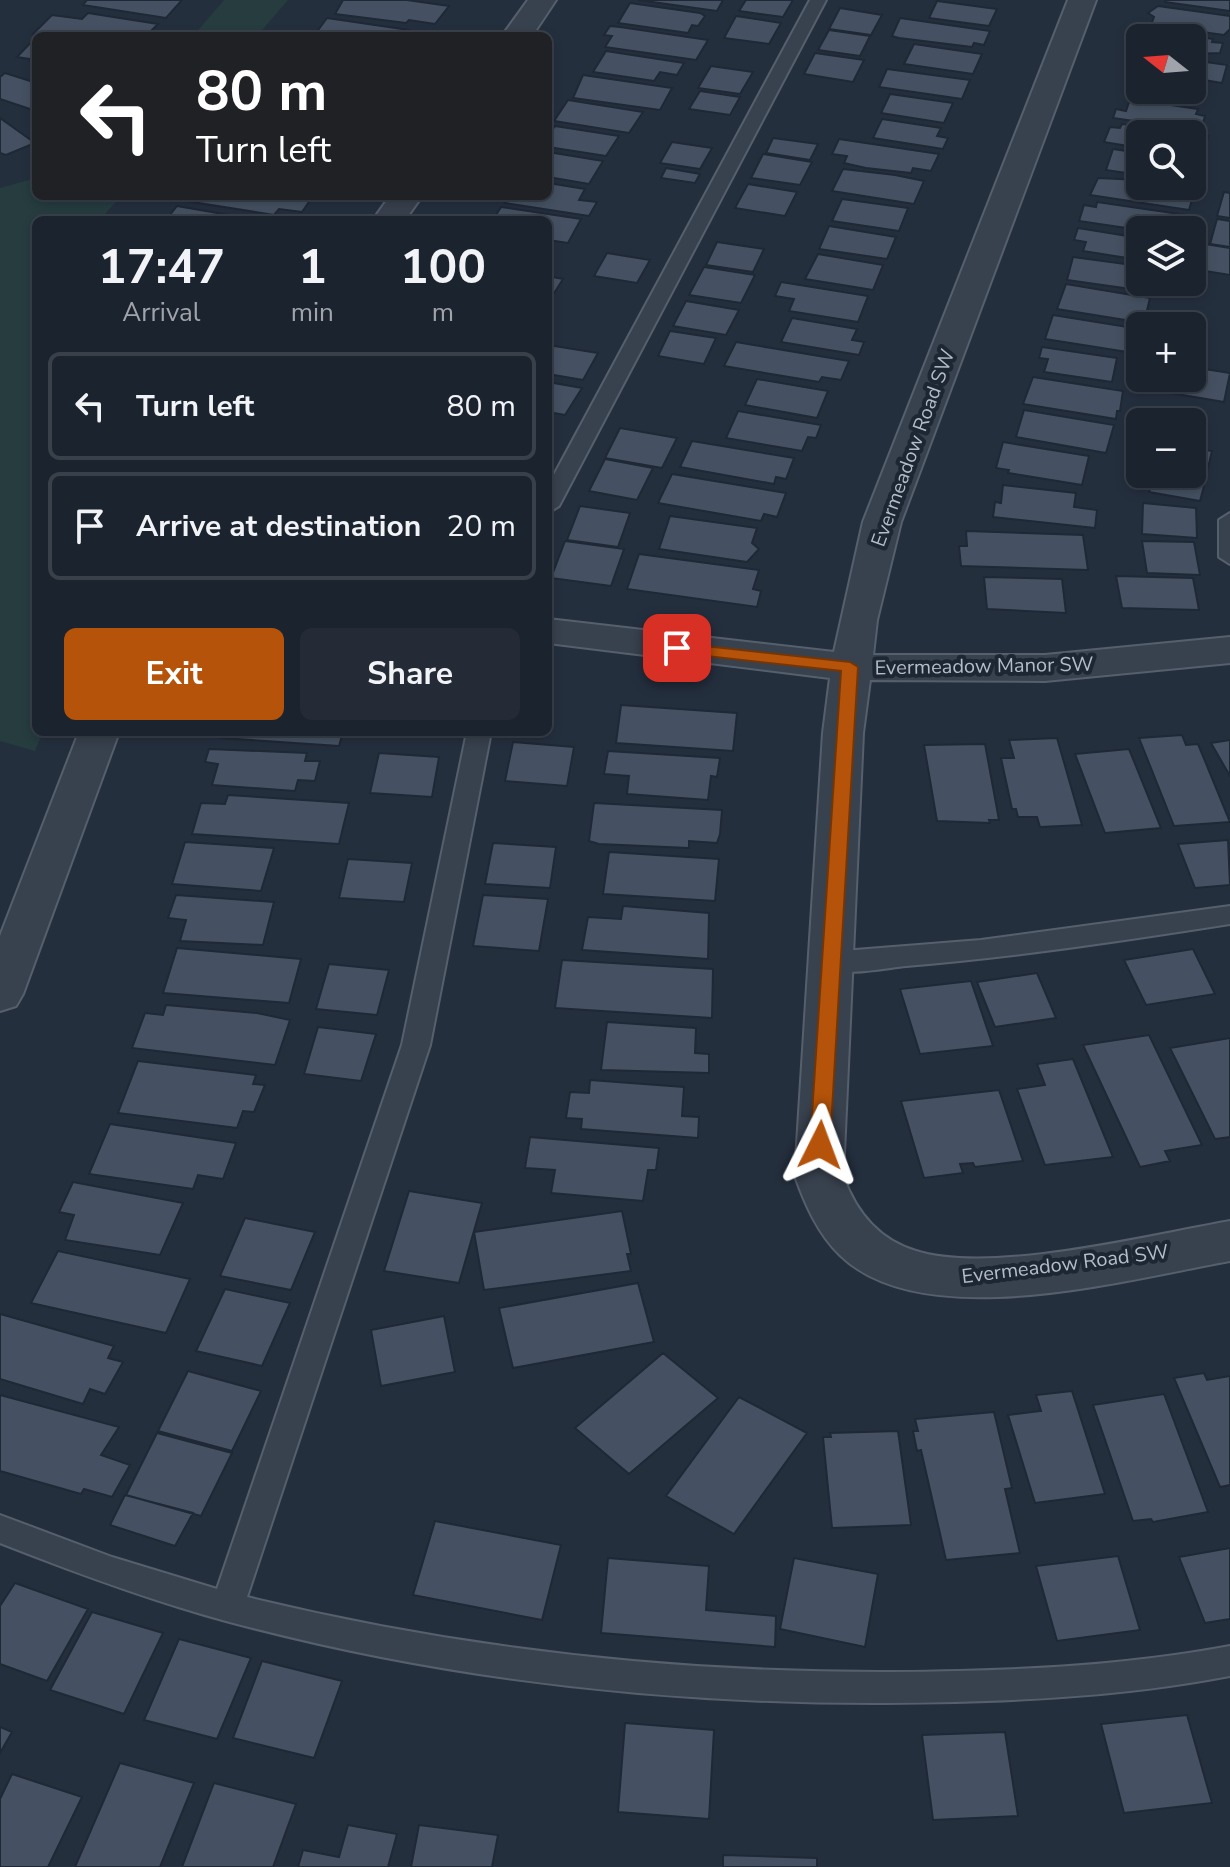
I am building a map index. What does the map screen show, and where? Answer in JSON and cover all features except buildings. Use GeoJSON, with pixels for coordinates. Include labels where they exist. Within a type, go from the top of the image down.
{"type":"FeatureCollection","features":[{"type":"Feature","properties":{"kind":"street"},"geometry":{"type":"LineString","coordinates":[[520,32],[542,0]]}},
{"type":"Feature","properties":{"kind":"street","name":"Evermeadow Road SW"},"geometry":{"type":"LineString","coordinates":[[1082,0],[882,522],[850,667],[819,1176],[828,1205],[849,1231],[877,1257],[954,1279],[1049,1270],[1230,1241]]}},
{"type":"Feature","properties":{"kind":"street","name":"Evermeadow Manor SW"},"geometry":{"type":"LineString","coordinates":[[552,631],[850,667],[1038,669],[1155,660],[1230,650]]}},
{"type":"Feature","properties":{"kind":"street"},"geometry":{"type":"LineString","coordinates":[[0,994],[97,736]]}},
{"type":"Feature","properties":{"kind":"lane"},"geometry":{"type":"LineString","coordinates":[[552,499],[818,0]]}},
{"type":"Feature","properties":{"kind":"lane"},"geometry":{"type":"LineString","coordinates":[[1230,520],[1230,557]]}},
{"type":"Feature","properties":{"kind":"lane"},"geometry":{"type":"LineString","coordinates":[[228,1605],[416,1045],[478,736]]}},
{"type":"Feature","properties":{"kind":"lane"},"geometry":{"type":"LineString","coordinates":[[830,962],[913,958],[1022,946],[1230,915]]}},
{"type":"Feature","properties":{"kind":"lane"},"geometry":{"type":"LineString","coordinates":[[0,1529],[183,1595],[355,1637],[497,1663],[653,1681],[828,1690],[1008,1685],[1131,1678],[1230,1661]]}},
{"type":"Feature","properties":{"kind":"green space"},"geometry":{"type":"Polygon","coordinates":[[[224,0],[288,0],[260,32],[196,32],[224,0]]]}},
{"type":"Feature","properties":{"kind":"green space"},"geometry":{"type":"Polygon","coordinates":[[[32,179],[32,200],[118,200],[104,216],[32,216],[32,736],[41,736],[35,751],[0,741],[0,188],[32,179]]]}},
{"type":"Feature","properties":{"kind":"route"},"geometry":{"type":"LineString","coordinates":[[677,648],[850,667],[843,733],[820,1145]]}}]}
